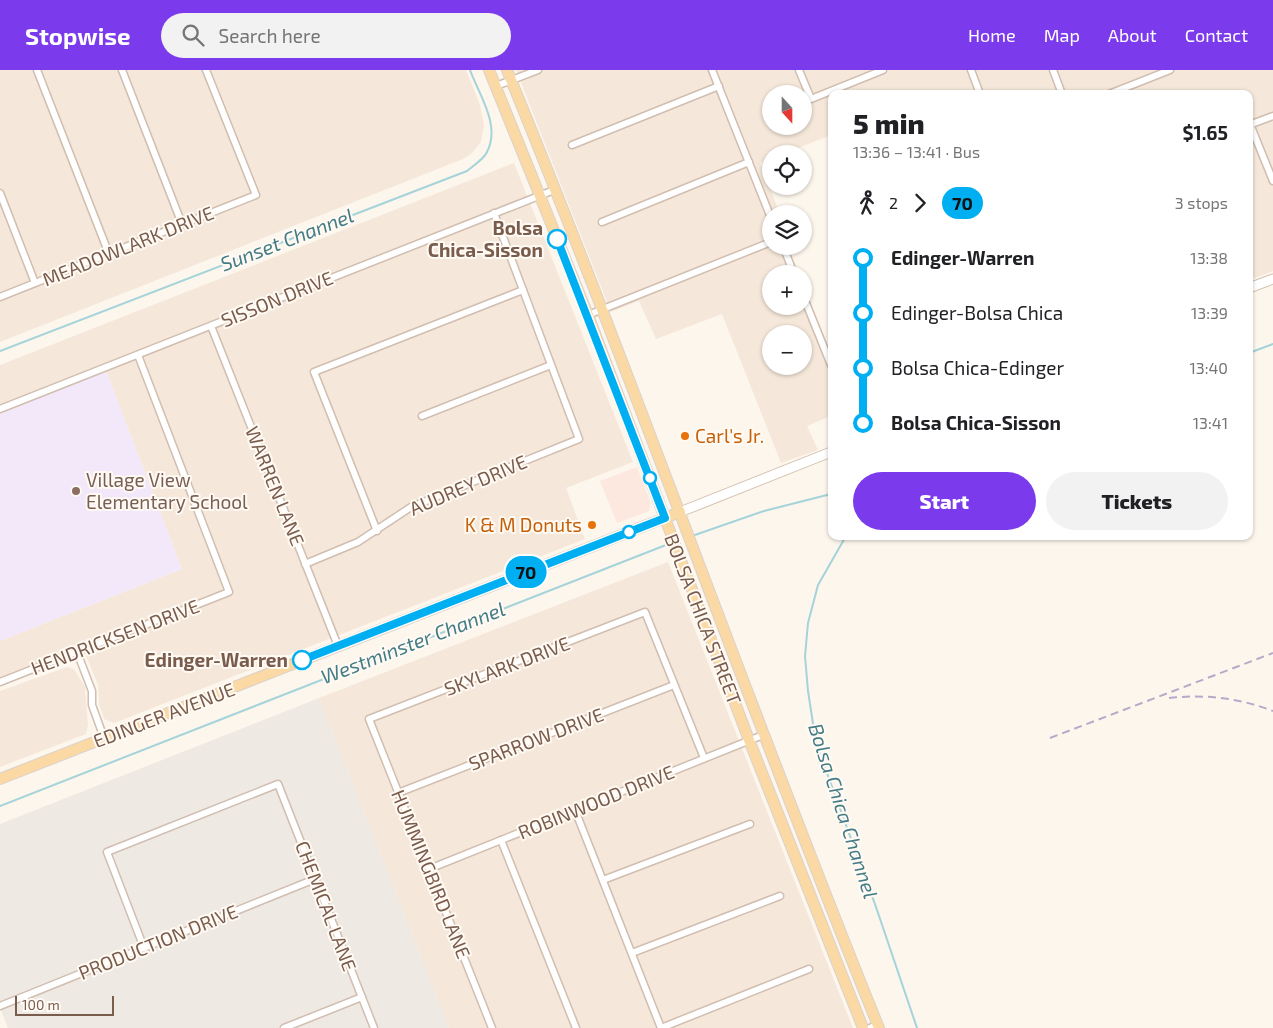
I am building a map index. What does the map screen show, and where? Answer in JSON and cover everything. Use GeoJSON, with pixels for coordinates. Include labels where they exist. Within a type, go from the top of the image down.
{"type":"FeatureCollection","features":[{"type":"Feature","properties":{"kind":"main road","name":"BOLSA CHICA STREET"},"geometry":{"type":"LineString","coordinates":[[489,70],[588,315],[749,740],[863,1028]]}},
{"type":"Feature","properties":{"kind":"main road","name":"BOLSA CHICA STREET"},"geometry":{"type":"LineString","coordinates":[[507,70],[680,512],[875,1027]]}},
{"type":"Feature","properties":{"kind":"main road"},"geometry":{"type":"LineString","coordinates":[[1253,286],[1273,279]]}},
{"type":"Feature","properties":{"kind":"main road"},"geometry":{"type":"LineString","coordinates":[[627,417],[641,411]]}},
{"type":"Feature","properties":{"kind":"main road","name":"EDINGER AVENUE"},"geometry":{"type":"LineString","coordinates":[[0,779],[828,453]]}},
{"type":"Feature","properties":{"kind":"street"},"geometry":{"type":"LineString","coordinates":[[37,70],[109,254]]}},
{"type":"Feature","properties":{"kind":"street"},"geometry":{"type":"LineString","coordinates":[[122,70],[182,224]]}},
{"type":"Feature","properties":{"kind":"street","name":"MEADOWLARK DRIVE"},"geometry":{"type":"LineString","coordinates":[[0,297],[256,195],[206,70]]}},
{"type":"Feature","properties":{"kind":"street"},"geometry":{"type":"LineString","coordinates":[[496,86],[538,70]]}},
{"type":"Feature","properties":{"kind":"street"},"geometry":{"type":"LineString","coordinates":[[712,70],[766,205]]}},
{"type":"Feature","properties":{"kind":"street"},"geometry":{"type":"LineString","coordinates":[[799,70],[811,99],[828,92]]}},
{"type":"Feature","properties":{"kind":"street"},"geometry":{"type":"LineString","coordinates":[[833,90],[883,70]]}},
{"type":"Feature","properties":{"kind":"street"},"geometry":{"type":"LineString","coordinates":[[971,70],[978,90]]}},
{"type":"Feature","properties":{"kind":"street"},"geometry":{"type":"LineString","coordinates":[[1053,70],[1060,90]]}},
{"type":"Feature","properties":{"kind":"street"},"geometry":{"type":"LineString","coordinates":[[1119,90],[1170,70]]}},
{"type":"Feature","properties":{"kind":"street"},"geometry":{"type":"LineString","coordinates":[[572,145],[719,86]]}},
{"type":"Feature","properties":{"kind":"street"},"geometry":{"type":"LineString","coordinates":[[1253,124],[1273,116]]}},
{"type":"Feature","properties":{"kind":"street"},"geometry":{"type":"LineString","coordinates":[[1253,132],[1273,181]]}},
{"type":"Feature","properties":{"kind":"street"},"geometry":{"type":"LineString","coordinates":[[602,222],[749,162]]}},
{"type":"Feature","properties":{"kind":"street","name":"SISSON DRIVE"},"geometry":{"type":"LineString","coordinates":[[0,409],[554,190]]}},
{"type":"Feature","properties":{"kind":"street"},"geometry":{"type":"LineString","coordinates":[[0,193],[35,283]]}},
{"type":"Feature","properties":{"kind":"street"},"geometry":{"type":"LineString","coordinates":[[422,416],[551,365],[494,213]]}},
{"type":"Feature","properties":{"kind":"street"},"geometry":{"type":"LineString","coordinates":[[588,315],[762,246]]}},
{"type":"Feature","properties":{"kind":"street"},"geometry":{"type":"LineString","coordinates":[[378,531],[314,372],[523,290]]}},
{"type":"Feature","properties":{"kind":"street"},"geometry":{"type":"LineString","coordinates":[[811,315],[828,358]]}},
{"type":"Feature","properties":{"kind":"street","name":"WARREN LANE"},"geometry":{"type":"LineString","coordinates":[[211,326],[338,646]]}},
{"type":"Feature","properties":{"kind":"street","name":"HENDRICKSEN DRIVE"},"geometry":{"type":"LineString","coordinates":[[0,682],[230,592],[138,354]]}},
{"type":"Feature","properties":{"kind":"street","name":"AUDREY DRIVE"},"geometry":{"type":"LineString","coordinates":[[306,564],[358,542],[378,531],[411,507],[579,438],[551,365]]}},
{"type":"Feature","properties":{"kind":"street","name":"SKYLARK DRIVE"},"geometry":{"type":"LineString","coordinates":[[369,719],[645,612],[674,685]]}},
{"type":"Feature","properties":{"kind":"street"},"geometry":{"type":"LineString","coordinates":[[77,652],[92,691],[92,705],[104,738]]}},
{"type":"Feature","properties":{"kind":"street"},"geometry":{"type":"LineString","coordinates":[[674,685],[704,758]]}},
{"type":"Feature","properties":{"kind":"street","name":"SPARROW DRIVE"},"geometry":{"type":"LineString","coordinates":[[398,793],[674,685]]}},
{"type":"Feature","properties":{"kind":"street","name":"HUMMINGBIRD LANE"},"geometry":{"type":"LineString","coordinates":[[369,719],[492,1028]]}},
{"type":"Feature","properties":{"kind":"street","name":"ROBINWOOD DRIVE"},"geometry":{"type":"LineString","coordinates":[[429,869],[763,735]]}},
{"type":"Feature","properties":{"kind":"street","name":"CHEMICAL LANE"},"geometry":{"type":"LineString","coordinates":[[144,948],[107,852],[278,784],[374,1028]]}},
{"type":"Feature","properties":{"kind":"street"},"geometry":{"type":"LineString","coordinates":[[575,810],[661,1028],[808,969]]}},
{"type":"Feature","properties":{"kind":"street"},"geometry":{"type":"LineString","coordinates":[[603,880],[750,824]]}},
{"type":"Feature","properties":{"kind":"street"},"geometry":{"type":"LineString","coordinates":[[501,840],[576,1028]]}},
{"type":"Feature","properties":{"kind":"street","name":"PRODUCTION DRIVE"},"geometry":{"type":"LineString","coordinates":[[0,1006],[315,879]]}},
{"type":"Feature","properties":{"kind":"street"},"geometry":{"type":"LineString","coordinates":[[632,953],[780,896]]}},
{"type":"Feature","properties":{"kind":"street"},"geometry":{"type":"LineString","coordinates":[[284,1028],[362,997]]}},
{"type":"Feature","properties":{"kind":"shaded area"},"geometry":{"type":"Polygon","coordinates":[[[0,70],[466,70],[480,105],[484,126],[481,142],[472,153],[463,159],[0,342],[0,70]]]}},
{"type":"Feature","properties":{"kind":"shaded area"},"geometry":{"type":"Polygon","coordinates":[[[516,70],[1273,70],[1273,271],[1253,278],[1253,90],[828,90],[828,136],[806,145],[762,145],[762,162],[760,163],[762,168],[762,195],[773,195],[776,205],[762,205],[762,255],[783,255],[787,265],[762,265],[762,315],[808,315],[811,325],[762,325],[762,375],[812,375],[812,326],[828,367],[828,417],[807,426],[818,450],[781,463],[722,314],[656,339],[639,301],[611,312],[516,70]]]}},
{"type":"Feature","properties":{"kind":"shaded area"},"geometry":{"type":"Polygon","coordinates":[[[514,163],[633,462],[566,488],[585,539],[114,723],[104,719],[99,704],[98,685],[82,646],[0,678],[0,641],[182,569],[106,371],[108,370],[0,408],[0,365],[514,163]]]}},
{"type":"Feature","properties":{"kind":"shaded area","name":"Village View Elementary School"},"geometry":{"type":"Polygon","coordinates":[[[106,371],[182,569],[0,641],[0,413],[106,371]]]}},
{"type":"Feature","properties":{"kind":"shaded area"},"geometry":{"type":"Polygon","coordinates":[[[637,467],[651,503],[649,511],[617,523],[600,481],[637,467]]]}},
{"type":"Feature","properties":{"kind":"shaded area"},"geometry":{"type":"Polygon","coordinates":[[[668,562],[853,1028],[449,1028],[319,698],[668,562]]]}},
{"type":"Feature","properties":{"kind":"shaded area"},"geometry":{"type":"Polygon","coordinates":[[[67,667],[74,669],[85,687],[88,725],[86,734],[0,767],[0,691],[67,667]]]}},
{"type":"Feature","properties":{"kind":"shaded area"},"geometry":{"type":"Polygon","coordinates":[[[319,698],[449,1028],[8,1028],[0,1008],[0,824],[319,698]]]}},
{"type":"Feature","properties":{"kind":"waterway","name":"Sunset Channel"},"geometry":{"type":"LineString","coordinates":[[0,351],[467,171],[486,155],[491,142],[492,131],[487,110],[470,70]]}},
{"type":"Feature","properties":{"kind":"waterway","name":"Bolsa Chica Channel"},"geometry":{"type":"LineString","coordinates":[[1253,352],[1273,344]]}},
{"type":"Feature","properties":{"kind":"waterway","name":"Westminster Channel"},"geometry":{"type":"LineString","coordinates":[[692,536],[764,511],[828,495]]}},
{"type":"Feature","properties":{"kind":"waterway","name":"Bolsa Chica Channel"},"geometry":{"type":"LineString","coordinates":[[844,540],[818,585],[808,623],[805,656],[808,691],[816,743],[876,907],[917,1028]]}},
{"type":"Feature","properties":{"kind":"waterway","name":"Westminster Channel"},"geometry":{"type":"LineString","coordinates":[[0,806],[671,543]]}},
{"type":"Feature","properties":{"kind":"railway"},"geometry":{"type":"LineString","coordinates":[[1050,738],[1273,653]]}},
{"type":"Feature","properties":{"kind":"railway"},"geometry":{"type":"LineString","coordinates":[[1169,698],[1222,698],[1248,703],[1273,711]]}},
{"type":"Feature","properties":{"kind":"bus line","name":"70"},"geometry":{"type":"LineString","coordinates":[[302,660],[665,518],[594,330],[557,239]]}},
{"type":"Feature","properties":{"kind":"place","name":"Bolsa Chica-Sisson"},"geometry":{"type":"Point","coordinates":[557,239]}},
{"type":"Feature","properties":{"kind":"place","name":"Carl's Jr."},"geometry":{"type":"Point","coordinates":[685,436]}},
{"type":"Feature","properties":{"kind":"place","name":"Village View Elementary School"},"geometry":{"type":"Point","coordinates":[76,491]}},
{"type":"Feature","properties":{"kind":"place","name":"K & M Donuts"},"geometry":{"type":"Point","coordinates":[592,525]}},
{"type":"Feature","properties":{"kind":"place","name":"Edinger-Warren"},"geometry":{"type":"Point","coordinates":[302,660]}}]}
